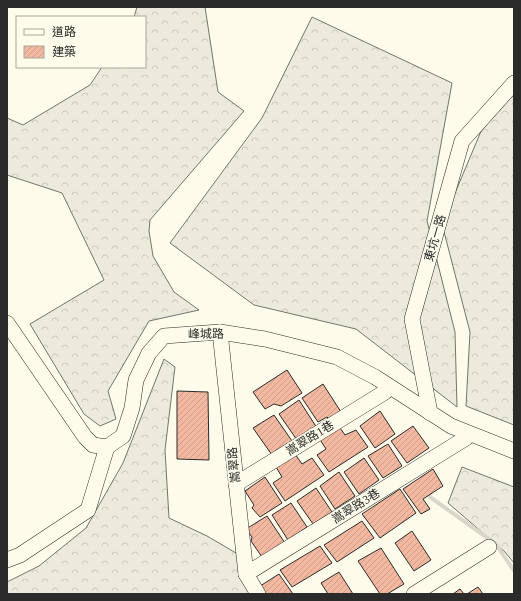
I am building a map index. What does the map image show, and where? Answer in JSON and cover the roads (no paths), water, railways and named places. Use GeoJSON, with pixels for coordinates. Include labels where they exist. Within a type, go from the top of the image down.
{"type":"FeatureCollection","features":[{"type":"Feature","properties":{"kind":"street","name":"東坑一路"},"geometry":{"type":"LineString","coordinates":[[430,413],[412,319],[462,141],[514,83]]}},
{"type":"Feature","properties":{"kind":"street"},"geometry":{"type":"LineString","coordinates":[[7,323],[84,437],[93,445],[107,447],[88,510],[20,555],[7,560]]}},
{"type":"Feature","properties":{"kind":"street","name":"峰城路"},"geometry":{"type":"LineString","coordinates":[[107,447],[123,436],[132,408],[136,380],[149,353],[164,336],[220,332],[265,339],[337,357],[375,377],[451,426],[514,451]]}},
{"type":"Feature","properties":{"kind":"street","name":"嵩翠路"},"geometry":{"type":"LineString","coordinates":[[220,332],[246,574],[258,594]]}},
{"type":"Feature","properties":{"kind":"street","name":"嵩翠路1巷"},"geometry":{"type":"LineString","coordinates":[[236,484],[385,392]]}},
{"type":"Feature","properties":{"kind":"street","name":"嵩翠路3巷"},"geometry":{"type":"LineString","coordinates":[[246,574],[466,438]]}},
{"type":"Feature","properties":{"kind":"street"},"geometry":{"type":"LineString","coordinates":[[414,594],[489,547]]}},
{"type":"Feature","properties":{"kind":"waterway"},"geometry":{"type":"LineString","coordinates":[[430,497],[496,544],[514,571]]}}]}
